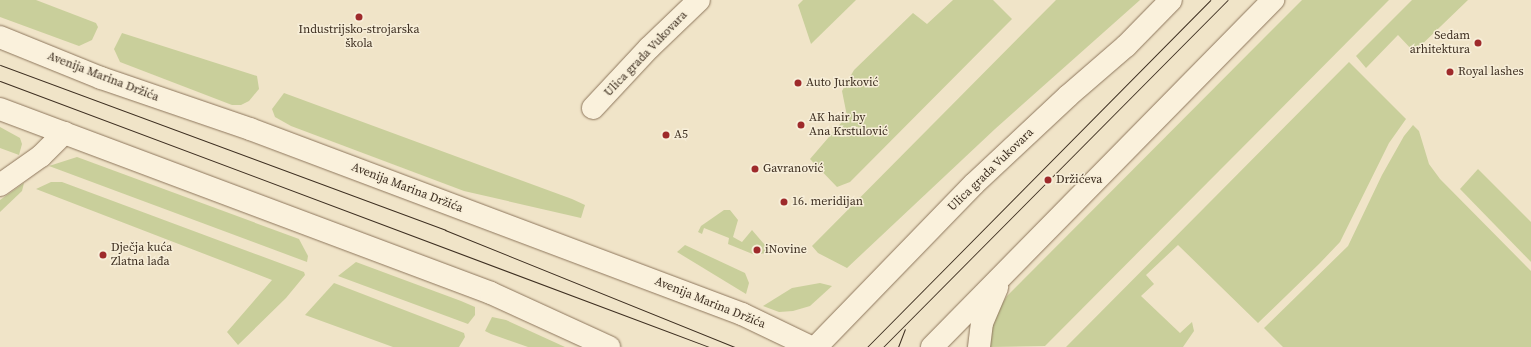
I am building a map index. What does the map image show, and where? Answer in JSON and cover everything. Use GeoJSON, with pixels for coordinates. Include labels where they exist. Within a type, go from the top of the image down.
{"type":"FeatureCollection","features":[{"type":"Feature","properties":{"kind":"main road","name":"Ulica grada Vukovara"},"geometry":{"type":"LineString","coordinates":[[593,108],[649,48],[699,0]]}},
{"type":"Feature","properties":{"kind":"main road","name":"Ulica grada Vukovara"},"geometry":{"type":"LineString","coordinates":[[816,347],[974,184],[1068,96],[1126,46],[1171,0]]}},
{"type":"Feature","properties":{"kind":"main road"},"geometry":{"type":"LineString","coordinates":[[932,347],[1273,0]]}},
{"type":"Feature","properties":{"kind":"main road","name":"Avenija Marina Držića"},"geometry":{"type":"LineString","coordinates":[[0,37],[101,78],[250,129],[742,314],[810,347]]}},
{"type":"Feature","properties":{"kind":"main road"},"geometry":{"type":"LineString","coordinates":[[0,109],[491,293],[607,346]]}},
{"type":"Feature","properties":{"kind":"main road"},"geometry":{"type":"LineString","coordinates":[[0,185],[41,156],[64,133]]}},
{"type":"Feature","properties":{"kind":"main road"},"geometry":{"type":"LineString","coordinates":[[979,347],[987,309],[997,288],[1012,265]]}},
{"type":"Feature","properties":{"kind":"green space"},"geometry":{"type":"Polygon","coordinates":[[[0,0],[36,0],[96,23],[98,27],[92,40],[79,46],[0,17],[0,0]]]}},
{"type":"Feature","properties":{"kind":"green space"},"geometry":{"type":"Polygon","coordinates":[[[803,0],[856,0],[811,44],[798,5],[803,0]]]}},
{"type":"Feature","properties":{"kind":"green space"},"geometry":{"type":"Polygon","coordinates":[[[953,0],[993,0],[1012,19],[850,182],[837,187],[810,159],[847,116],[842,91],[854,70],[913,13],[927,24],[953,0]]]}},
{"type":"Feature","properties":{"kind":"green space"},"geometry":{"type":"Polygon","coordinates":[[[1056,0],[1140,0],[995,129],[847,268],[818,253],[812,246],[1056,0]]]}},
{"type":"Feature","properties":{"kind":"green space"},"geometry":{"type":"Polygon","coordinates":[[[1302,0],[1389,0],[1045,346],[990,347],[993,318],[1007,296],[1302,0]]]}},
{"type":"Feature","properties":{"kind":"green space"},"geometry":{"type":"Polygon","coordinates":[[[1412,0],[1468,0],[1414,52],[1398,35],[1366,68],[1356,56],[1412,0]]]}},
{"type":"Feature","properties":{"kind":"green space"},"geometry":{"type":"Polygon","coordinates":[[[122,33],[257,76],[259,89],[249,101],[241,105],[232,105],[120,62],[114,49],[122,33]]]}},
{"type":"Feature","properties":{"kind":"green space"},"geometry":{"type":"Polygon","coordinates":[[[1349,62],[1406,119],[1389,143],[1340,242],[1320,263],[1258,323],[1178,245],[1146,275],[1154,284],[1141,296],[1180,333],[1192,322],[1194,331],[1183,347],[1066,347],[1349,62]]]}},
{"type":"Feature","properties":{"kind":"green space"},"geometry":{"type":"Polygon","coordinates":[[[284,93],[572,199],[585,205],[581,218],[464,191],[291,126],[275,117],[272,109],[284,93]]]}},
{"type":"Feature","properties":{"kind":"green space"},"geometry":{"type":"Polygon","coordinates":[[[1413,125],[1419,131],[1429,164],[1440,179],[1531,271],[1531,347],[1283,347],[1264,328],[1348,246],[1382,175],[1404,136],[1413,125]]]}},
{"type":"Feature","properties":{"kind":"green space"},"geometry":{"type":"Polygon","coordinates":[[[0,127],[20,138],[22,144],[19,155],[0,148],[0,127]]]}},
{"type":"Feature","properties":{"kind":"green space"},"geometry":{"type":"Polygon","coordinates":[[[77,157],[299,239],[308,256],[307,262],[49,166],[77,157]]]}},
{"type":"Feature","properties":{"kind":"green space"},"geometry":{"type":"Polygon","coordinates":[[[1478,169],[1531,222],[1531,262],[1460,189],[1478,169]]]}},
{"type":"Feature","properties":{"kind":"green space"},"geometry":{"type":"Polygon","coordinates":[[[51,182],[62,182],[304,272],[305,275],[286,298],[238,345],[227,332],[272,280],[36,189],[51,182]]]}},
{"type":"Feature","properties":{"kind":"green space"},"geometry":{"type":"Polygon","coordinates":[[[24,183],[22,191],[0,212],[0,200],[24,183]]]}},
{"type":"Feature","properties":{"kind":"green space"},"geometry":{"type":"Polygon","coordinates":[[[724,210],[730,210],[738,220],[733,237],[742,242],[752,230],[771,252],[755,255],[728,244],[729,238],[704,228],[702,234],[698,232],[701,226],[724,210]]]}},
{"type":"Feature","properties":{"kind":"green space"},"geometry":{"type":"Polygon","coordinates":[[[685,245],[745,273],[749,283],[746,294],[677,252],[685,245]]]}},
{"type":"Feature","properties":{"kind":"green space"},"geometry":{"type":"Polygon","coordinates":[[[356,262],[475,307],[475,315],[468,324],[338,276],[356,262]]]}},
{"type":"Feature","properties":{"kind":"green space"},"geometry":{"type":"Polygon","coordinates":[[[334,283],[464,333],[465,337],[459,347],[393,347],[305,315],[334,283]]]}},
{"type":"Feature","properties":{"kind":"green space"},"geometry":{"type":"Polygon","coordinates":[[[820,283],[832,286],[810,306],[793,311],[779,312],[763,306],[792,288],[820,283]]]}},
{"type":"Feature","properties":{"kind":"green space"},"geometry":{"type":"Polygon","coordinates":[[[492,317],[506,320],[565,347],[528,347],[491,334],[485,331],[492,317]]]}},
{"type":"Feature","properties":{"kind":"tram line"},"geometry":{"type":"LineString","coordinates":[[867,347],[1210,0]]}},
{"type":"Feature","properties":{"kind":"tram line"},"geometry":{"type":"LineString","coordinates":[[883,347],[1227,0]]}},
{"type":"Feature","properties":{"kind":"tram line"},"geometry":{"type":"LineString","coordinates":[[0,65],[445,230],[735,347]]}},
{"type":"Feature","properties":{"kind":"tram line"},"geometry":{"type":"LineString","coordinates":[[0,81],[709,347]]}},
{"type":"Feature","properties":{"kind":"tram line"},"geometry":{"type":"LineString","coordinates":[[898,347],[905,329]]}},
{"type":"Feature","properties":{"kind":"place","name":"Industrijsko-strojarska škola"},"geometry":{"type":"Point","coordinates":[359,17]}},
{"type":"Feature","properties":{"kind":"place","name":"Sedam arhitektura"},"geometry":{"type":"Point","coordinates":[1478,43]}},
{"type":"Feature","properties":{"kind":"place","name":"Royal lashes"},"geometry":{"type":"Point","coordinates":[1450,72]}},
{"type":"Feature","properties":{"kind":"place","name":"Auto Jurković"},"geometry":{"type":"Point","coordinates":[798,83]}},
{"type":"Feature","properties":{"kind":"place","name":"AK hair by Ana Krstulović"},"geometry":{"type":"Point","coordinates":[801,125]}},
{"type":"Feature","properties":{"kind":"place","name":"A5"},"geometry":{"type":"Point","coordinates":[666,135]}},
{"type":"Feature","properties":{"kind":"place","name":"Gavranović"},"geometry":{"type":"Point","coordinates":[755,169]}},
{"type":"Feature","properties":{"kind":"place","name":"Držićeva"},"geometry":{"type":"Point","coordinates":[1048,180]}},
{"type":"Feature","properties":{"kind":"place","name":"16. meridijan"},"geometry":{"type":"Point","coordinates":[784,202]}},
{"type":"Feature","properties":{"kind":"place","name":"iNovine"},"geometry":{"type":"Point","coordinates":[757,250]}},
{"type":"Feature","properties":{"kind":"place","name":"Dječja kuća Zlatna lađa"},"geometry":{"type":"Point","coordinates":[103,255]}}]}
